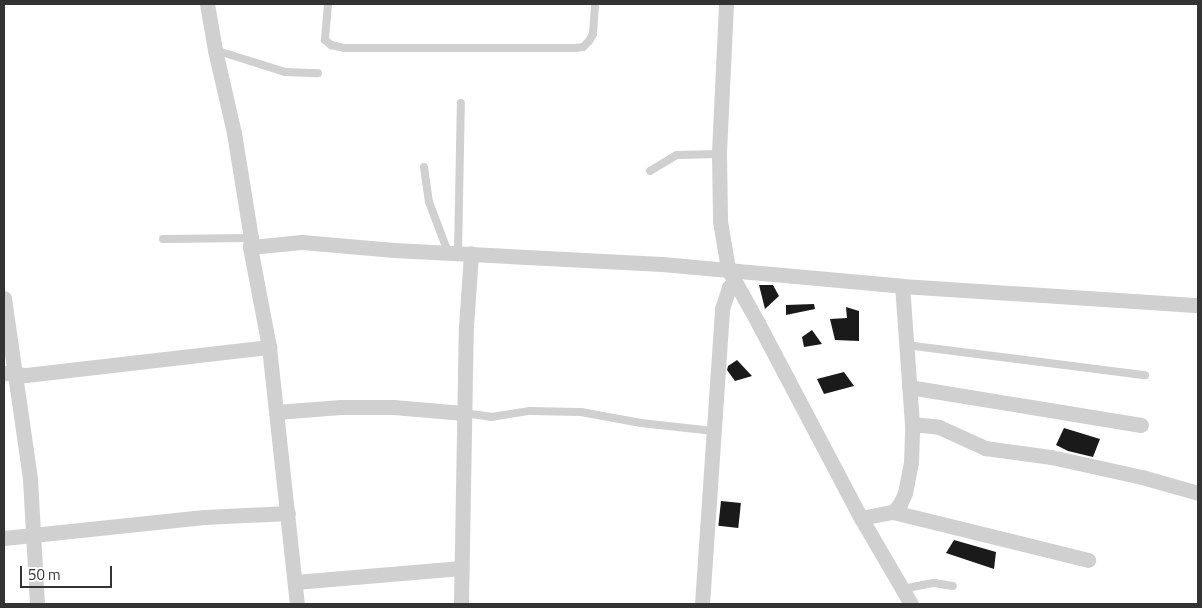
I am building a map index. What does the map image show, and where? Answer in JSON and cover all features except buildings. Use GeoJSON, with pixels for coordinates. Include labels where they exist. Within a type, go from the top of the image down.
{"type":"FeatureCollection","features":[{"type":"Feature","properties":{"kind":"street"},"geometry":{"type":"LineString","coordinates":[[207,4],[215,50],[234,133],[269,348],[297,604]]}},
{"type":"Feature","properties":{"kind":"street"},"geometry":{"type":"LineString","coordinates":[[702,604],[722,309],[730,287],[731,275],[720,221],[719,154],[726,4]]}},
{"type":"Feature","properties":{"kind":"street"},"geometry":{"type":"LineString","coordinates":[[251,242],[302,242],[731,275],[1198,305]]}},
{"type":"Feature","properties":{"kind":"street"},"geometry":{"type":"LineString","coordinates":[[459,253],[466,328],[461,604]]}},
{"type":"Feature","properties":{"kind":"street"},"geometry":{"type":"LineString","coordinates":[[731,275],[861,518],[911,604]]}},
{"type":"Feature","properties":{"kind":"street"},"geometry":{"type":"LineString","coordinates":[[892,512],[900,504],[912,462],[912,424],[902,286]]}},
{"type":"Feature","properties":{"kind":"street"},"geometry":{"type":"LineString","coordinates":[[4,298],[10,373],[26,444],[35,534],[37,604]]}},
{"type":"Feature","properties":{"kind":"street"},"geometry":{"type":"LineString","coordinates":[[10,373],[26,375],[269,348]]}},
{"type":"Feature","properties":{"kind":"street"},"geometry":{"type":"LineString","coordinates":[[909,387],[1141,425]]}},
{"type":"Feature","properties":{"kind":"street"},"geometry":{"type":"LineString","coordinates":[[276,412],[350,407],[393,407],[464,413]]}},
{"type":"Feature","properties":{"kind":"street"},"geometry":{"type":"LineString","coordinates":[[912,424],[939,427],[985,448],[1051,457],[1142,477],[1198,492]]}},
{"type":"Feature","properties":{"kind":"street"},"geometry":{"type":"LineString","coordinates":[[861,518],[892,512],[1088,560]]}},
{"type":"Feature","properties":{"kind":"street"},"geometry":{"type":"LineString","coordinates":[[4,538],[204,518],[288,513]]}},
{"type":"Feature","properties":{"kind":"street"},"geometry":{"type":"LineString","coordinates":[[295,582],[461,568]]}},
{"type":"Feature","properties":{"kind":"lane"},"geometry":{"type":"LineString","coordinates":[[328,4],[325,40],[331,45],[344,48],[576,48],[583,47],[593,34],[594,4]]}},
{"type":"Feature","properties":{"kind":"lane"},"geometry":{"type":"LineString","coordinates":[[215,50],[285,72],[318,73]]}},
{"type":"Feature","properties":{"kind":"lane"},"geometry":{"type":"LineString","coordinates":[[459,253],[461,103]]}},
{"type":"Feature","properties":{"kind":"lane"},"geometry":{"type":"LineString","coordinates":[[650,171],[677,155],[719,154]]}},
{"type":"Feature","properties":{"kind":"lane"},"geometry":{"type":"LineString","coordinates":[[424,167],[428,202],[459,253]]}},
{"type":"Feature","properties":{"kind":"lane"},"geometry":{"type":"LineString","coordinates":[[163,239],[251,242]]}},
{"type":"Feature","properties":{"kind":"lane"},"geometry":{"type":"LineString","coordinates":[[906,345],[1145,375]]}},
{"type":"Feature","properties":{"kind":"lane"},"geometry":{"type":"LineString","coordinates":[[464,413],[491,417],[530,411],[581,412],[714,431]]}},
{"type":"Feature","properties":{"kind":"lane"},"geometry":{"type":"LineString","coordinates":[[902,589],[934,583],[954,586]]}}]}
